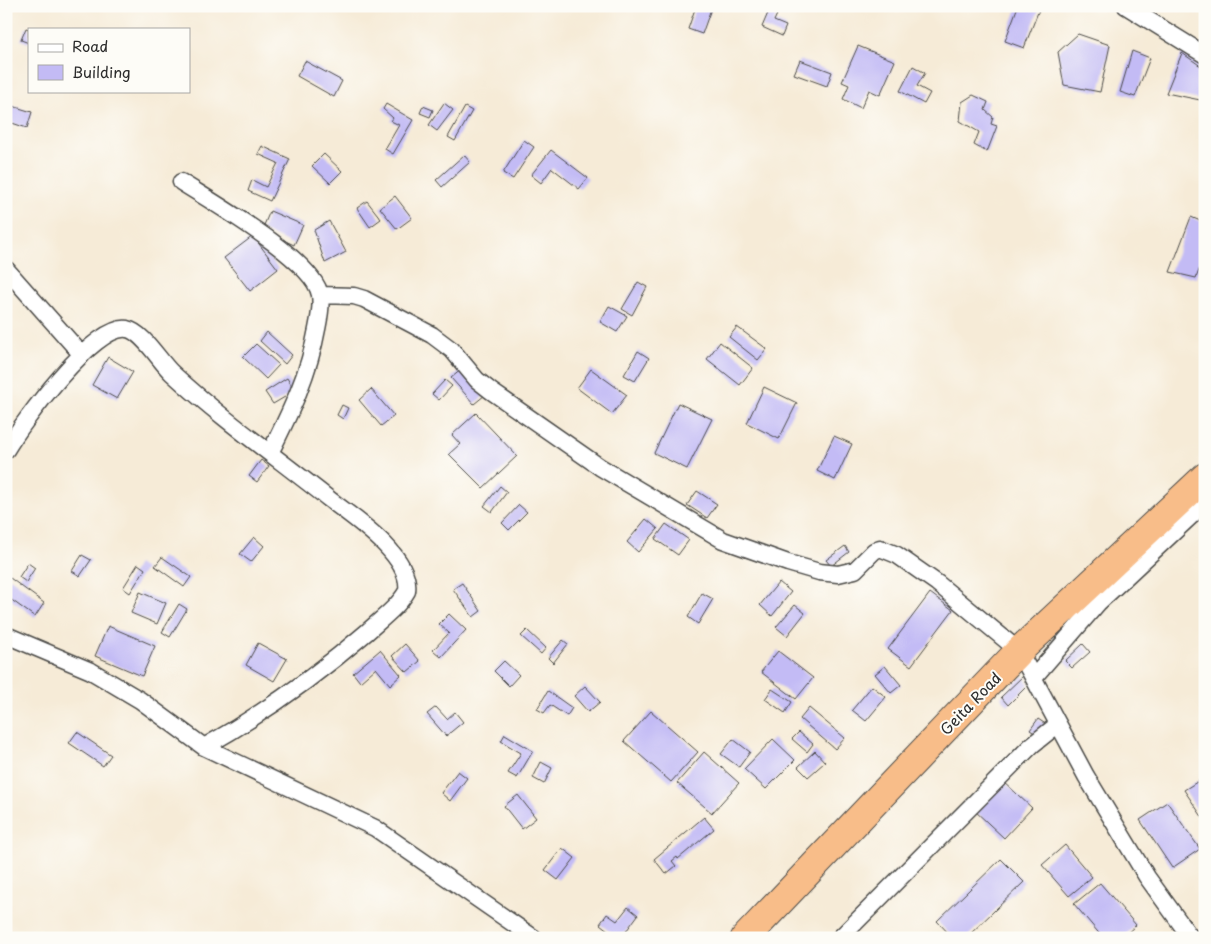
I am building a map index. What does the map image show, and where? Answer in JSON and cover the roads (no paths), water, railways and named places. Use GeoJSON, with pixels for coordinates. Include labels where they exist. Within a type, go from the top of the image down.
{"type":"FeatureCollection","features":[{"type":"Feature","properties":{"kind":"highway","name":"Geita Road"},"geometry":{"type":"LineString","coordinates":[[745,938],[1019,651],[1205,477]]}},
{"type":"Feature","properties":{"kind":"street"},"geometry":{"type":"LineString","coordinates":[[1126,6],[1205,55]]}},
{"type":"Feature","properties":{"kind":"street"},"geometry":{"type":"LineString","coordinates":[[181,182],[289,255],[306,270],[320,295],[320,314],[312,355],[299,393],[270,453]]}},
{"type":"Feature","properties":{"kind":"street"},"geometry":{"type":"LineString","coordinates":[[6,269],[82,355]]}},
{"type":"Feature","properties":{"kind":"street"},"geometry":{"type":"LineString","coordinates":[[320,295],[354,296],[364,299],[432,334],[452,350],[477,380],[551,433],[600,467],[691,523],[723,540],[788,564],[819,572],[838,574],[855,570],[874,550],[880,548],[887,550],[963,602],[1019,651],[1034,676],[1057,725],[1147,877],[1191,938]]}},
{"type":"Feature","properties":{"kind":"street"},"geometry":{"type":"LineString","coordinates":[[6,450],[21,424],[59,378],[82,355],[112,332],[126,329],[141,337],[168,369],[222,418],[358,521],[390,550],[405,570],[407,591],[394,608],[322,670],[254,719],[204,747]]}},
{"type":"Feature","properties":{"kind":"street"},"geometry":{"type":"LineString","coordinates":[[1034,676],[1098,603],[1205,503]]}},
{"type":"Feature","properties":{"kind":"street"},"geometry":{"type":"LineString","coordinates":[[6,635],[91,671],[140,700],[204,747],[375,828],[534,938]]}},
{"type":"Feature","properties":{"kind":"street"},"geometry":{"type":"LineString","coordinates":[[840,938],[1019,758],[1057,725]]}}]}
